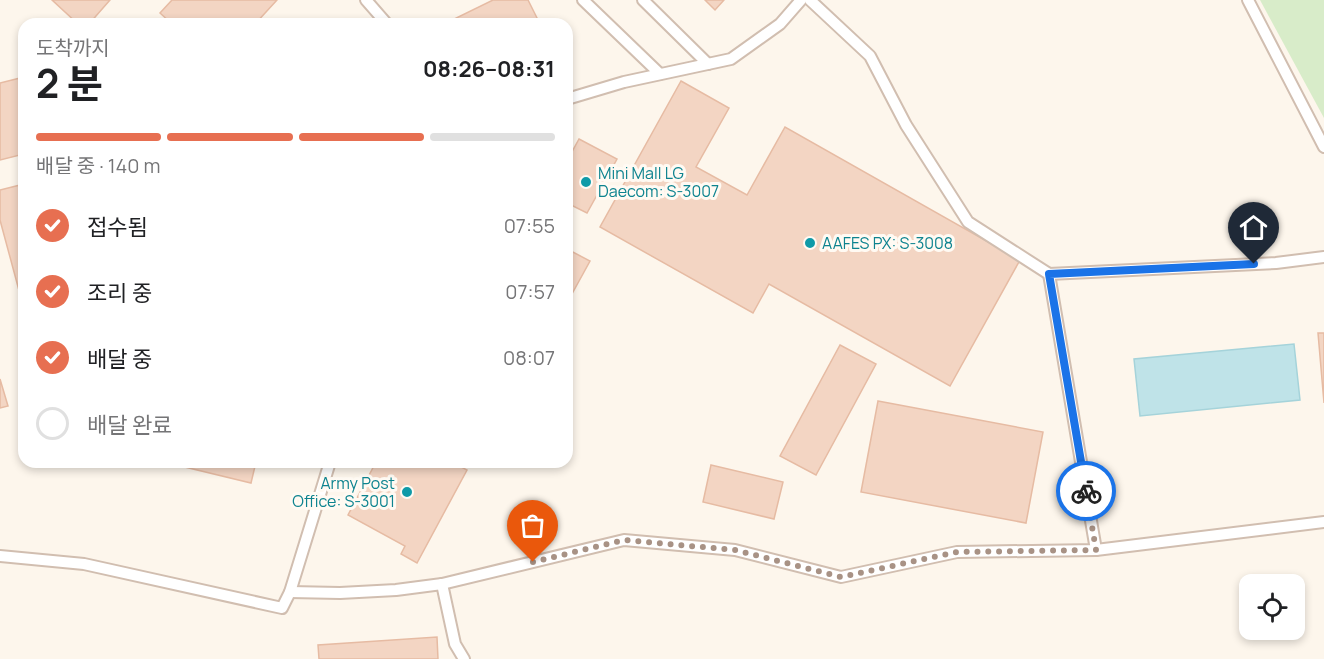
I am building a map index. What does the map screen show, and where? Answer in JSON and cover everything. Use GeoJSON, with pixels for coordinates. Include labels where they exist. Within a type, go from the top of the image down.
{"type":"FeatureCollection","features":[{"type":"Feature","properties":{"kind":"lane"},"geometry":{"type":"LineString","coordinates":[[366,0],[382,18]]}},
{"type":"Feature","properties":{"kind":"lane"},"geometry":{"type":"LineString","coordinates":[[583,0],[660,74]]}},
{"type":"Feature","properties":{"kind":"lane"},"geometry":{"type":"LineString","coordinates":[[643,0],[708,64]]}},
{"type":"Feature","properties":{"kind":"lane"},"geometry":{"type":"LineString","coordinates":[[573,97],[624,82],[731,59],[780,24],[801,0]]}},
{"type":"Feature","properties":{"kind":"lane"},"geometry":{"type":"LineString","coordinates":[[810,0],[870,56],[906,125],[968,222],[1049,274],[1276,263],[1324,257]]}},
{"type":"Feature","properties":{"kind":"lane"},"geometry":{"type":"LineString","coordinates":[[1248,0],[1324,147]]}},
{"type":"Feature","properties":{"kind":"lane"},"geometry":{"type":"LineString","coordinates":[[1049,274],[1096,550]]}},
{"type":"Feature","properties":{"kind":"lane"},"geometry":{"type":"LineString","coordinates":[[0,556],[84,564],[282,608],[290,592],[328,468]]}},
{"type":"Feature","properties":{"kind":"lane"},"geometry":{"type":"LineString","coordinates":[[290,592],[340,593],[442,584],[624,540],[735,550],[841,577],[957,552],[1096,550],[1324,522]]}},
{"type":"Feature","properties":{"kind":"lane"},"geometry":{"type":"LineString","coordinates":[[442,584],[455,644],[464,659]]}},
{"type":"Feature","properties":{"kind":"green space"},"geometry":{"type":"Polygon","coordinates":[[[1260,0],[1324,0],[1324,118],[1260,0]]]}},
{"type":"Feature","properties":{"kind":"water"},"geometry":{"type":"Polygon","coordinates":[[[1294,344],[1300,400],[1140,416],[1134,359],[1294,344]]]}},
{"type":"Feature","properties":{"kind":"building"},"geometry":{"type":"Polygon","coordinates":[[[52,0],[110,0],[94,18],[72,18],[52,0]]]}},
{"type":"Feature","properties":{"kind":"building"},"geometry":{"type":"Polygon","coordinates":[[[172,0],[277,0],[260,18],[165,18],[160,13],[172,0]]]}},
{"type":"Feature","properties":{"kind":"building"},"geometry":{"type":"Polygon","coordinates":[[[493,0],[528,0],[537,18],[456,18],[493,0]]]}},
{"type":"Feature","properties":{"kind":"building"},"geometry":{"type":"Polygon","coordinates":[[[705,0],[724,0],[715,10],[705,0]]]}},
{"type":"Feature","properties":{"kind":"building"},"geometry":{"type":"Polygon","coordinates":[[[18,78],[18,156],[0,160],[0,83],[18,78]]]}},
{"type":"Feature","properties":{"kind":"building","name":"AAFES PX: S-3008"},"geometry":{"type":"Polygon","coordinates":[[[681,81],[729,108],[696,167],[747,195],[785,127],[1020,260],[950,386],[769,284],[753,313],[600,227],[681,81]]]}},
{"type":"Feature","properties":{"kind":"building","name":"Mini Mall LG Daecom: S-3007"},"geometry":{"type":"Polygon","coordinates":[[[579,139],[617,159],[587,213],[573,206],[573,150],[579,139]]]}},
{"type":"Feature","properties":{"kind":"building"},"geometry":{"type":"Polygon","coordinates":[[[18,186],[18,287],[0,220],[0,190],[18,186]]]}},
{"type":"Feature","properties":{"kind":"building"},"geometry":{"type":"Polygon","coordinates":[[[573,252],[590,261],[573,292],[573,252]]]}},
{"type":"Feature","properties":{"kind":"building"},"geometry":{"type":"Polygon","coordinates":[[[1318,333],[1324,333],[1324,403],[1318,333]]]}},
{"type":"Feature","properties":{"kind":"building"},"geometry":{"type":"Polygon","coordinates":[[[840,345],[876,364],[816,475],[780,456],[840,345]]]}},
{"type":"Feature","properties":{"kind":"building"},"geometry":{"type":"Polygon","coordinates":[[[0,379],[8,406],[0,408],[0,379]]]}},
{"type":"Feature","properties":{"kind":"building"},"geometry":{"type":"Polygon","coordinates":[[[878,401],[1043,432],[1026,523],[861,492],[878,401]]]}},
{"type":"Feature","properties":{"kind":"building"},"geometry":{"type":"Polygon","coordinates":[[[711,465],[783,482],[774,519],[703,502],[711,465]]]}},
{"type":"Feature","properties":{"kind":"building"},"geometry":{"type":"Polygon","coordinates":[[[189,468],[255,468],[251,483],[189,468]]]}},
{"type":"Feature","properties":{"kind":"building","name":"Army Post Office: S-3001"},"geometry":{"type":"Polygon","coordinates":[[[373,468],[463,468],[467,470],[417,563],[401,554],[405,546],[348,515],[373,468]]]}},
{"type":"Feature","properties":{"kind":"building"},"geometry":{"type":"Polygon","coordinates":[[[437,637],[438,659],[319,659],[318,645],[437,637]]]}},
{"type":"Feature","properties":{"kind":"way so far"},"geometry":{"type":"LineString","coordinates":[[533,562],[624,540],[735,550],[841,577],[957,552],[1096,550],[1086,491]]}},
{"type":"Feature","properties":{"kind":"place","name":"Mini Mall LG Daecom: S-3007"},"geometry":{"type":"Point","coordinates":[586,182]}},
{"type":"Feature","properties":{"kind":"place","name":"AAFES PX: S-3008"},"geometry":{"type":"Point","coordinates":[810,243]}},
{"type":"Feature","properties":{"kind":"place","name":"Army Post Office: S-3001"},"geometry":{"type":"Point","coordinates":[407,492]}},
{"type":"Feature","properties":{"kind":"route"},"geometry":{"type":"LineString","coordinates":[[1086,491],[1049,274],[1254,264]]}}]}
